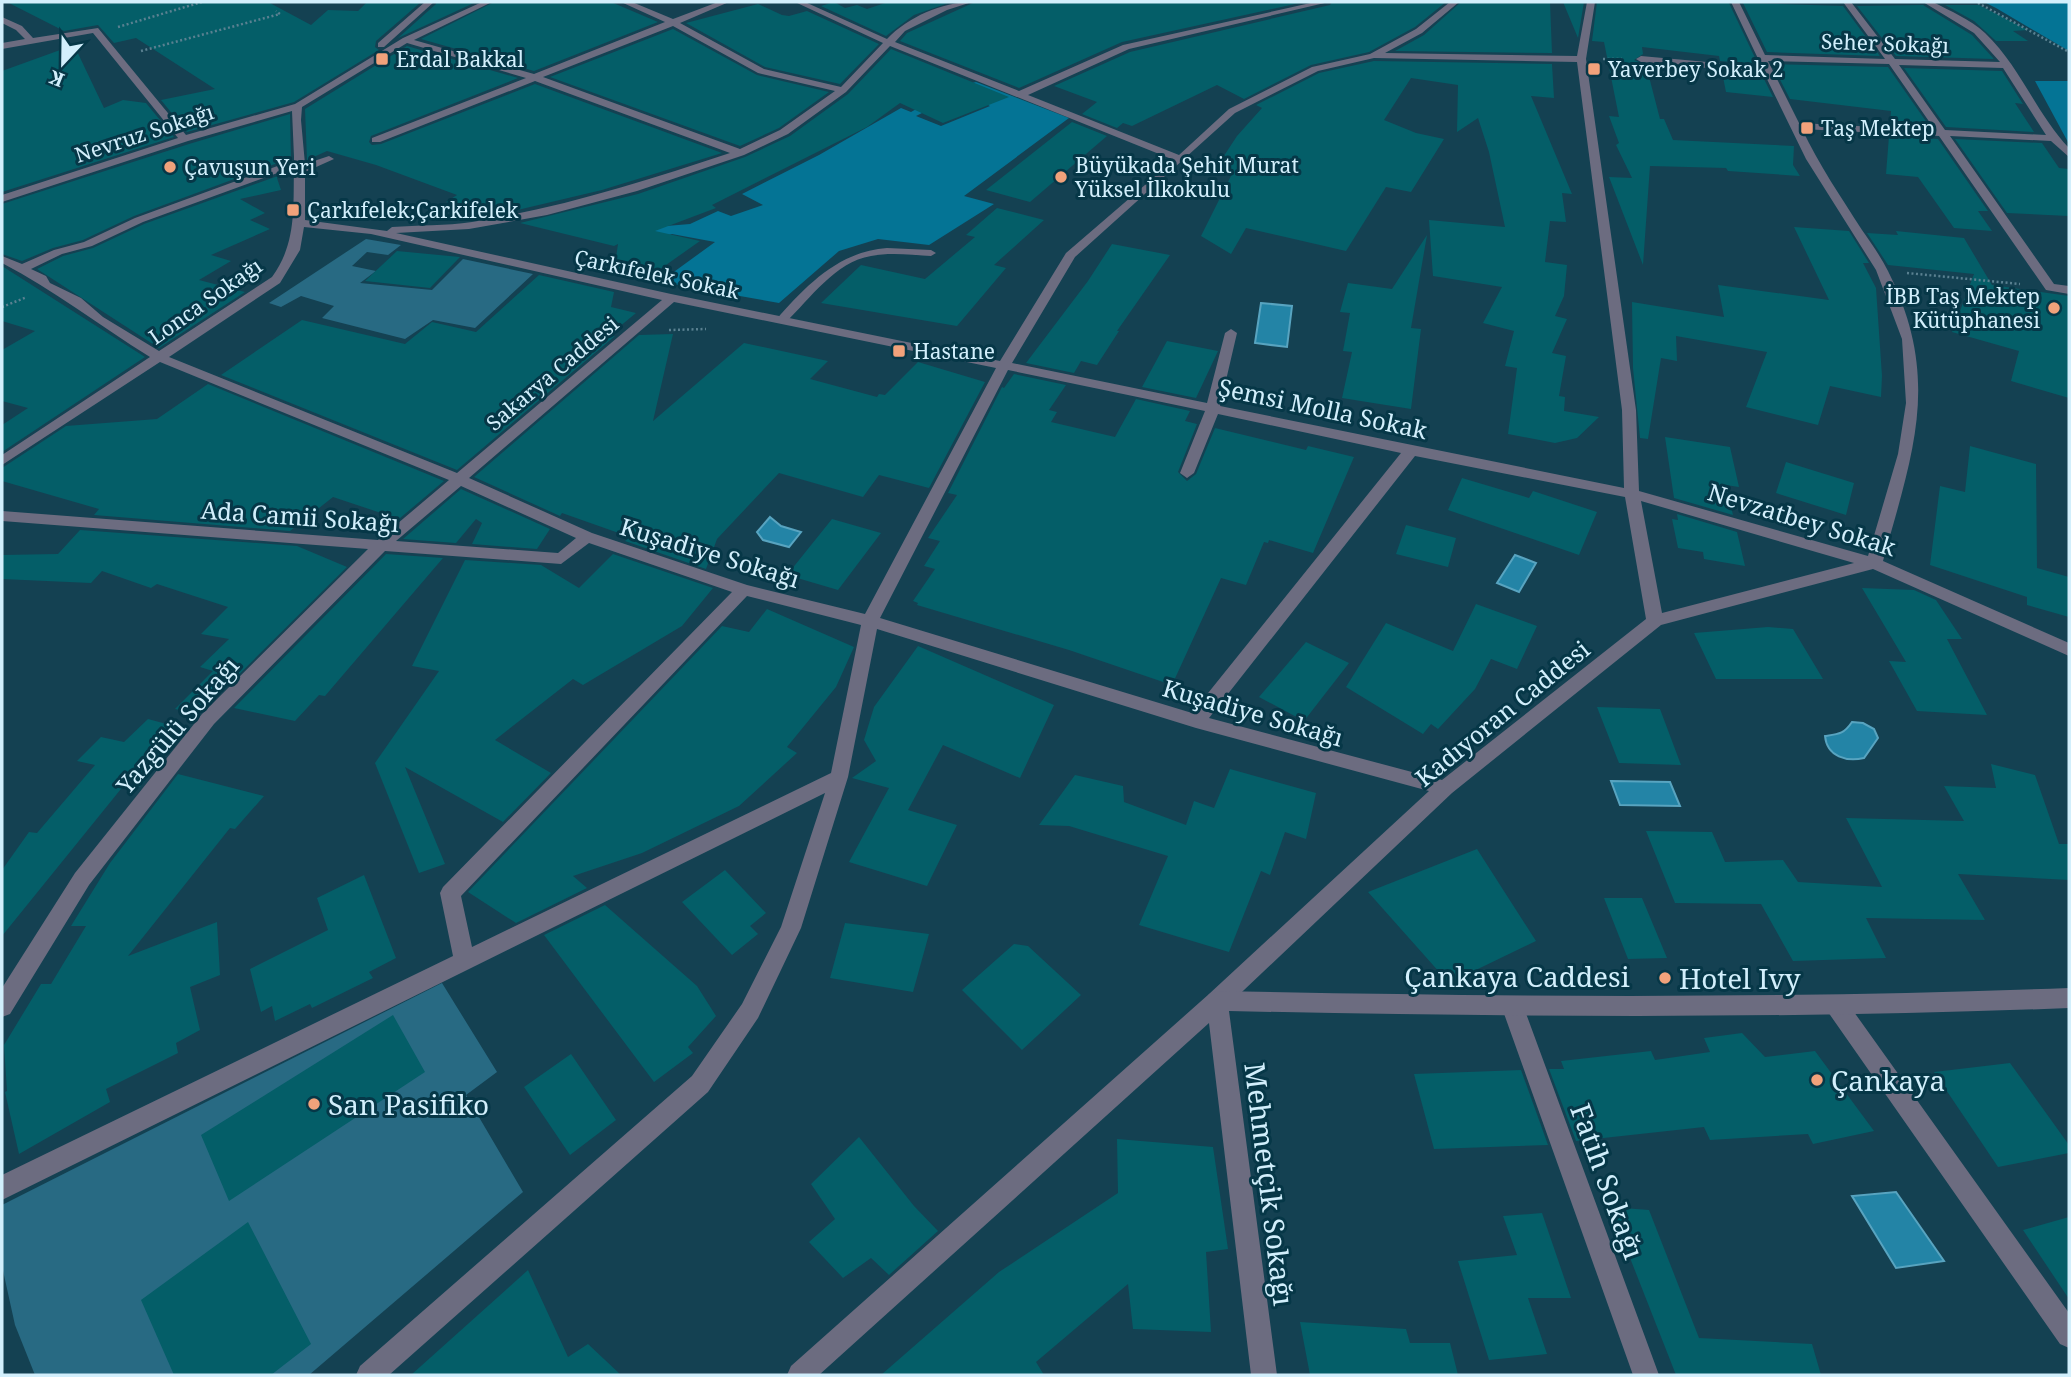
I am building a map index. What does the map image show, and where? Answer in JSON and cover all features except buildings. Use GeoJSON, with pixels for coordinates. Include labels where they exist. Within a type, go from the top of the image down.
{"type":"FeatureCollection","features":[{"type":"Feature","properties":{"kind":"street"},"geometry":{"type":"LineString","coordinates":[[349,73],[430,2]]}},
{"type":"Feature","properties":{"kind":"street"},"geometry":{"type":"LineString","coordinates":[[299,106],[406,40],[488,2]]}},
{"type":"Feature","properties":{"kind":"street"},"geometry":{"type":"LineString","coordinates":[[625,2],[674,23],[761,71],[843,90]]}},
{"type":"Feature","properties":{"kind":"street"},"geometry":{"type":"LineString","coordinates":[[376,140],[725,2]]}},
{"type":"Feature","properties":{"kind":"street"},"geometry":{"type":"LineString","coordinates":[[799,2],[887,42],[1181,159]]}},
{"type":"Feature","properties":{"kind":"street"},"geometry":{"type":"LineString","coordinates":[[371,231],[469,226],[547,212],[633,189],[740,153],[784,132],[843,90],[887,42],[920,18],[968,2]]}},
{"type":"Feature","properties":{"kind":"street"},"geometry":{"type":"LineString","coordinates":[[1021,94],[1126,47],[1325,2]]}},
{"type":"Feature","properties":{"kind":"street"},"geometry":{"type":"LineString","coordinates":[[1373,56],[1419,31],[1455,2]]}},
{"type":"Feature","properties":{"kind":"street"},"geometry":{"type":"LineString","coordinates":[[1591,2],[1581,59],[1629,410],[1632,494],[1655,621]]}},
{"type":"Feature","properties":{"kind":"street"},"geometry":{"type":"LineString","coordinates":[[1735,2],[1811,159],[1882,270],[1908,339],[1913,403],[1905,454],[1874,563]]}},
{"type":"Feature","properties":{"kind":"street"},"geometry":{"type":"LineString","coordinates":[[1847,2],[1891,60],[2050,287],[2069,290]]}},
{"type":"Feature","properties":{"kind":"street"},"geometry":{"type":"LineString","coordinates":[[1927,2],[1982,34],[2007,65],[2051,138],[2069,154]]}},
{"type":"Feature","properties":{"kind":"street"},"geometry":{"type":"LineString","coordinates":[[2,20],[19,29],[31,41]]}},
{"type":"Feature","properties":{"kind":"street"},"geometry":{"type":"LineString","coordinates":[[2,46],[95,30],[184,139]]}},
{"type":"Feature","properties":{"kind":"street"},"geometry":{"type":"LineString","coordinates":[[406,40],[534,77],[740,153]]}},
{"type":"Feature","properties":{"kind":"street"},"geometry":{"type":"LineString","coordinates":[[369,1375],[700,1084],[750,1012],[791,928],[839,777],[870,621],[1004,365],[1070,255],[1232,111],[1315,69],[1373,56],[1581,59]]}},
{"type":"Feature","properties":{"kind":"street","name":"Seher Sokağı"},"geometry":{"type":"LineString","coordinates":[[1641,59],[1764,64],[1891,60],[2007,65]]}},
{"type":"Feature","properties":{"kind":"street","name":"Nevruz Sokağı"},"geometry":{"type":"LineString","coordinates":[[2,199],[184,139],[299,106]]}},
{"type":"Feature","properties":{"kind":"street","name":"Lonca Sokağı"},"geometry":{"type":"LineString","coordinates":[[2,461],[276,280],[289,263],[302,223],[295,116],[299,106]]}},
{"type":"Feature","properties":{"kind":"street"},"geometry":{"type":"LineString","coordinates":[[1794,126],[2051,138]]}},
{"type":"Feature","properties":{"kind":"street"},"geometry":{"type":"LineString","coordinates":[[21,269],[58,252],[88,244],[139,220],[300,166],[329,159]]}},
{"type":"Feature","properties":{"kind":"street","name":"Çarkıfelek Sokak"},"geometry":{"type":"LineString","coordinates":[[302,223],[371,231],[671,298],[1004,365]]}},
{"type":"Feature","properties":{"kind":"street","name":"Kuşadiye Sokağı"},"geometry":{"type":"LineString","coordinates":[[2,259],[77,301],[99,320],[161,358],[459,479],[587,537],[744,590],[870,621],[1196,721],[1445,788]]}},
{"type":"Feature","properties":{"kind":"street","name":"Sakarya Caddesi"},"geometry":{"type":"LineString","coordinates":[[459,479],[671,298]]}},
{"type":"Feature","properties":{"kind":"street"},"geometry":{"type":"LineString","coordinates":[[1186,473],[1196,454],[1221,381],[1231,332]]}},
{"type":"Feature","properties":{"kind":"street","name":"Şemsi Molla Sokak"},"geometry":{"type":"LineString","coordinates":[[1004,365],[1411,451],[1632,494]]}},
{"type":"Feature","properties":{"kind":"street"},"geometry":{"type":"LineString","coordinates":[[1196,721],[1411,451]]}},
{"type":"Feature","properties":{"kind":"street","name":"Yazgülü Sokağı"},"geometry":{"type":"LineString","coordinates":[[2,1007],[82,879],[208,719],[382,545],[459,479]]}},
{"type":"Feature","properties":{"kind":"street","name":"Nevzatbey Sokak"},"geometry":{"type":"LineString","coordinates":[[1632,494],[1874,563],[2069,650]]}},
{"type":"Feature","properties":{"kind":"street","name":"Ada Camii Sokağı"},"geometry":{"type":"LineString","coordinates":[[2,516],[561,559],[587,537]]}},
{"type":"Feature","properties":{"kind":"street","name":"Kadıyoran Caddesi"},"geometry":{"type":"LineString","coordinates":[[800,1375],[1217,1001],[1445,788],[1655,621],[1874,563]]}},
{"type":"Feature","properties":{"kind":"street"},"geometry":{"type":"LineString","coordinates":[[464,960],[450,893],[744,590]]}},
{"type":"Feature","properties":{"kind":"street"},"geometry":{"type":"LineString","coordinates":[[2,1188],[839,777]]}},
{"type":"Feature","properties":{"kind":"street","name":"Çankaya Caddesi"},"geometry":{"type":"LineString","coordinates":[[1217,1001],[1513,1008],[1902,1005],[2069,998]]}},
{"type":"Feature","properties":{"kind":"street","name":"Mehmetçik Sokağı"},"geometry":{"type":"LineString","coordinates":[[1217,1001],[1264,1375]]}},
{"type":"Feature","properties":{"kind":"street"},"geometry":{"type":"LineString","coordinates":[[1836,1005],[2069,1335]]}},
{"type":"Feature","properties":{"kind":"street","name":"Fatih Sokağı"},"geometry":{"type":"LineString","coordinates":[[1513,1008],[1646,1375]]}},
{"type":"Feature","properties":{"kind":"lane"},"geometry":{"type":"LineString","coordinates":[[782,320],[833,271],[860,255],[887,251],[931,253]]}},
{"type":"Feature","properties":{"kind":"path"},"geometry":{"type":"LineString","coordinates":[[97,32],[202,2]]}},
{"type":"Feature","properties":{"kind":"path"},"geometry":{"type":"LineString","coordinates":[[1976,2],[2069,52]]}},
{"type":"Feature","properties":{"kind":"path"},"geometry":{"type":"LineString","coordinates":[[116,58],[280,13],[276,11]]}},
{"type":"Feature","properties":{"kind":"path"},"geometry":{"type":"LineString","coordinates":[[1581,59],[1641,59]]}},
{"type":"Feature","properties":{"kind":"path"},"geometry":{"type":"LineString","coordinates":[[1882,270],[2050,287]]}},
{"type":"Feature","properties":{"kind":"shaded area"},"geometry":{"type":"Polygon","coordinates":[[[1984,2],[2069,2],[2069,51],[1996,8],[1984,2]]]}},
{"type":"Feature","properties":{"kind":"shaded area"},"geometry":{"type":"Polygon","coordinates":[[[2035,81],[2069,81],[2069,144],[2035,81]]]}},
{"type":"Feature","properties":{"kind":"shaded area"},"geometry":{"type":"Polygon","coordinates":[[[976,82],[1069,118],[964,196],[994,204],[929,245],[878,239],[839,251],[779,303],[660,282],[715,242],[672,234],[658,238],[642,228],[690,224],[718,211],[731,216],[763,205],[742,194],[819,155],[901,108],[911,112],[927,103],[934,107],[916,116],[941,126],[990,106],[969,95],[964,85],[976,82]]]}},
{"type":"Feature","properties":{"kind":"shaded area"},"geometry":{"type":"Polygon","coordinates":[[[366,239],[401,245],[388,255],[367,252],[352,266],[376,271],[360,283],[432,290],[463,259],[533,274],[475,328],[433,320],[405,339],[322,318],[334,306],[301,296],[281,307],[269,303],[366,239]]]}},
{"type":"Feature","properties":{"kind":"shaded area"},"geometry":{"type":"Polygon","coordinates":[[[1261,303],[1292,306],[1287,347],[1255,343],[1261,303]]]}},
{"type":"Feature","properties":{"kind":"shaded area"},"geometry":{"type":"Polygon","coordinates":[[[770,517],[781,526],[801,532],[789,547],[763,540],[757,532],[770,517]]]}},
{"type":"Feature","properties":{"kind":"shaded area"},"geometry":{"type":"Polygon","coordinates":[[[1515,555],[1536,563],[1519,592],[1497,583],[1515,555]]]}},
{"type":"Feature","properties":{"kind":"shaded area"},"geometry":{"type":"Polygon","coordinates":[[[1852,722],[1863,723],[1874,729],[1878,738],[1864,758],[1839,756],[1827,743],[1825,736],[1841,733],[1852,722]]]}},
{"type":"Feature","properties":{"kind":"shaded area"},"geometry":{"type":"Polygon","coordinates":[[[1611,781],[1670,782],[1680,806],[1620,805],[1611,781]]]}},
{"type":"Feature","properties":{"kind":"shaded area"},"geometry":{"type":"Polygon","coordinates":[[[442,983],[497,1072],[466,1095],[523,1192],[309,1375],[35,1375],[15,1325],[2,1266],[2,1205],[442,983]]]}},
{"type":"Feature","properties":{"kind":"shaded area"},"geometry":{"type":"Polygon","coordinates":[[[1896,1192],[1944,1261],[1896,1268],[1852,1196],[1896,1192]]]}},
{"type":"Feature","properties":{"kind":"place","name":"Erdal Bakkal"},"geometry":{"type":"Point","coordinates":[382,59]}},
{"type":"Feature","properties":{"kind":"place","name":"Yaverbey Sokak 2"},"geometry":{"type":"Point","coordinates":[1594,69]}},
{"type":"Feature","properties":{"kind":"place","name":"Taş Mektep"},"geometry":{"type":"Point","coordinates":[1807,128]}},
{"type":"Feature","properties":{"kind":"place","name":"Çavuşun Yeri"},"geometry":{"type":"Point","coordinates":[170,167]}},
{"type":"Feature","properties":{"kind":"place","name":"Büyükada Şehit Murat Yüksel İlkokulu"},"geometry":{"type":"Point","coordinates":[1061,177]}},
{"type":"Feature","properties":{"kind":"place","name":"Çarkıfelek;Çarkifelek"},"geometry":{"type":"Point","coordinates":[293,210]}},
{"type":"Feature","properties":{"kind":"place","name":"İBB Taş Mektep Kütüphanesi"},"geometry":{"type":"Point","coordinates":[2054,308]}},
{"type":"Feature","properties":{"kind":"place","name":"Hastane"},"geometry":{"type":"Point","coordinates":[899,351]}},
{"type":"Feature","properties":{"kind":"place","name":"Hotel Ivy"},"geometry":{"type":"Point","coordinates":[1665,978]}},
{"type":"Feature","properties":{"kind":"place","name":"Çankaya"},"geometry":{"type":"Point","coordinates":[1817,1080]}},
{"type":"Feature","properties":{"kind":"place","name":"San Pasifiko"},"geometry":{"type":"Point","coordinates":[314,1104]}}]}
